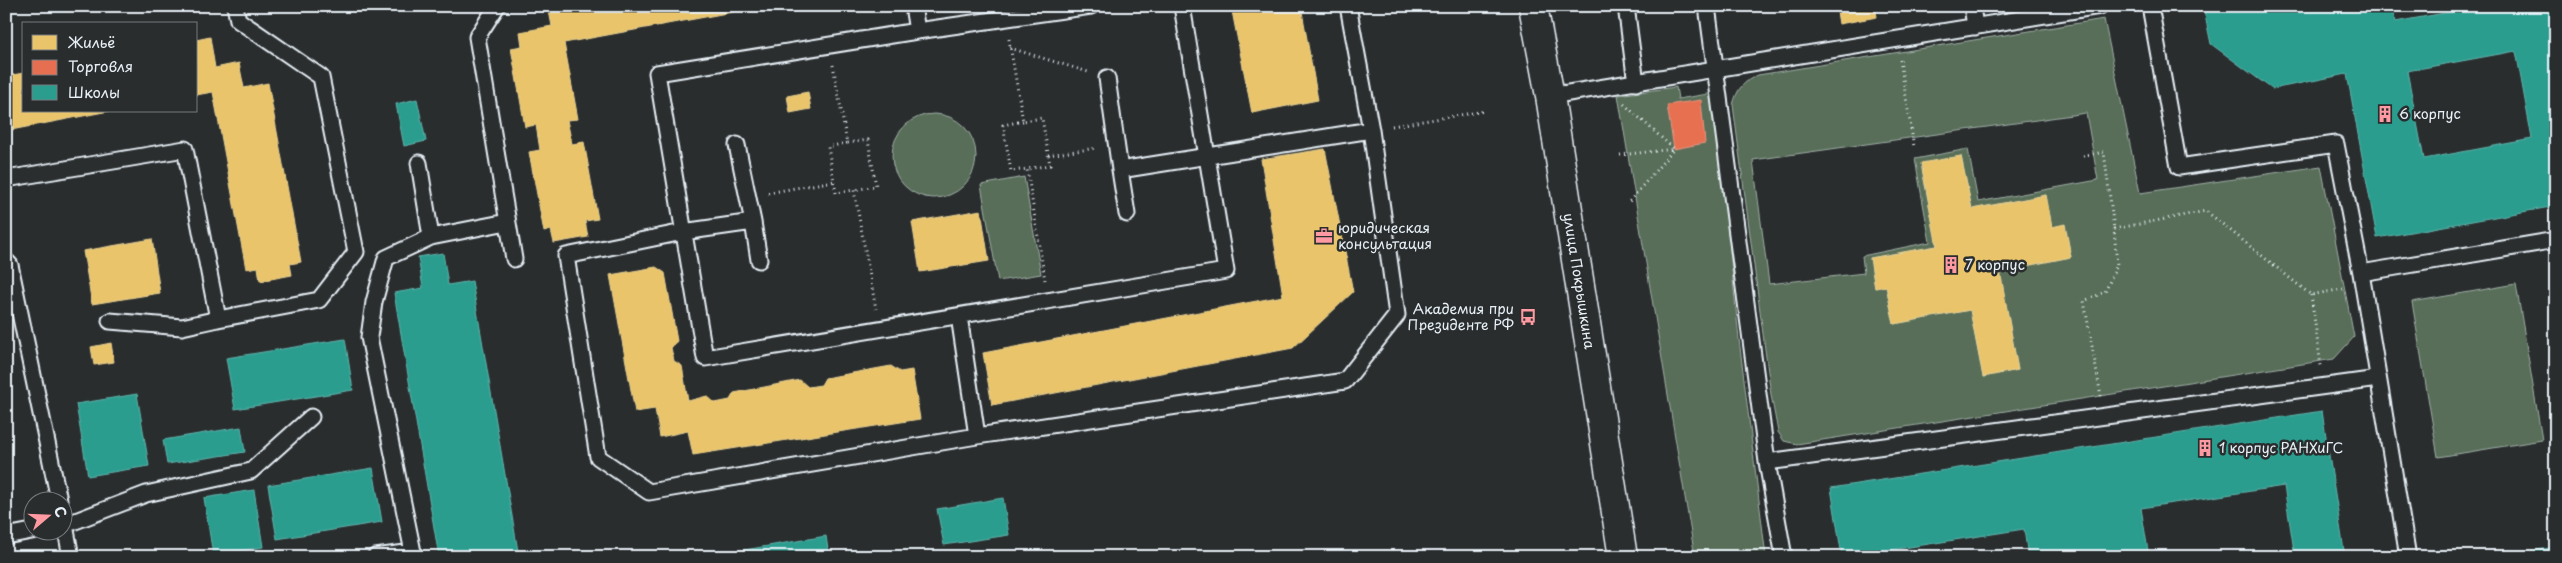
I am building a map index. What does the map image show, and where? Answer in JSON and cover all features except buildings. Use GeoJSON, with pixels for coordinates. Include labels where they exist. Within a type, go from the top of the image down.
{"type":"FeatureCollection","features":[{"type":"Feature","properties":{"kind":"main road","name":"улица Покрышкина"},"geometry":{"type":"LineString","coordinates":[[1533,6],[1550,96],[1623,557]]}},
{"type":"Feature","properties":{"kind":"lane"},"geometry":{"type":"LineString","coordinates":[[110,322],[182,326],[319,300],[356,252],[321,77],[238,20],[235,6]]}},
{"type":"Feature","properties":{"kind":"lane"},"geometry":{"type":"LineString","coordinates":[[497,6],[477,37],[514,259]]}},
{"type":"Feature","properties":{"kind":"lane"},"geometry":{"type":"LineString","coordinates":[[913,6],[917,31]]}},
{"type":"Feature","properties":{"kind":"lane"},"geometry":{"type":"LineString","coordinates":[[1091,6],[917,31],[657,73],[704,358],[1226,271],[1182,6]]}},
{"type":"Feature","properties":{"kind":"lane"},"geometry":{"type":"LineString","coordinates":[[752,222],[684,232],[566,256],[598,457],[650,492],[977,436],[1345,381],[1398,315],[1371,130],[1348,6]]}},
{"type":"Feature","properties":{"kind":"lane"},"geometry":{"type":"LineString","coordinates":[[1626,6],[1636,83]]}},
{"type":"Feature","properties":{"kind":"lane"},"geometry":{"type":"LineString","coordinates":[[1707,6],[1767,462],[1784,557]]}},
{"type":"Feature","properties":{"kind":"lane"},"geometry":{"type":"LineString","coordinates":[[1972,6],[1975,27]]}},
{"type":"Feature","properties":{"kind":"lane"},"geometry":{"type":"LineString","coordinates":[[1550,96],[2100,6]]}},
{"type":"Feature","properties":{"kind":"lane"},"geometry":{"type":"LineString","coordinates":[[2150,6],[2180,167],[2336,144],[2362,279],[2408,557]]}},
{"type":"Feature","properties":{"kind":"lane"},"geometry":{"type":"LineString","coordinates":[[1106,78],[1127,214]]}},
{"type":"Feature","properties":{"kind":"lane"},"geometry":{"type":"LineString","coordinates":[[1120,170],[1206,158],[1371,130]]}},
{"type":"Feature","properties":{"kind":"lane"},"geometry":{"type":"LineString","coordinates":[[737,145],[759,260]]}},
{"type":"Feature","properties":{"kind":"lane"},"geometry":{"type":"LineString","coordinates":[[6,179],[185,149],[218,319]]}},
{"type":"Feature","properties":{"kind":"lane"},"geometry":{"type":"LineString","coordinates":[[418,163],[431,237]]}},
{"type":"Feature","properties":{"kind":"lane"},"geometry":{"type":"LineString","coordinates":[[374,557],[413,552],[369,338],[374,302],[386,258],[431,237],[508,222]]}},
{"type":"Feature","properties":{"kind":"lane"},"geometry":{"type":"LineString","coordinates":[[2362,279],[2556,240]]}},
{"type":"Feature","properties":{"kind":"lane"},"geometry":{"type":"LineString","coordinates":[[6,261],[10,265],[58,490]]}},
{"type":"Feature","properties":{"kind":"lane"},"geometry":{"type":"LineString","coordinates":[[959,316],[977,436]]}},
{"type":"Feature","properties":{"kind":"lane"},"geometry":{"type":"LineString","coordinates":[[1767,462],[2378,379]]}},
{"type":"Feature","properties":{"kind":"lane"},"geometry":{"type":"LineString","coordinates":[[72,519],[146,494],[251,471],[311,416]]}},
{"type":"Feature","properties":{"kind":"lane"},"geometry":{"type":"LineString","coordinates":[[6,536],[22,533]]}},
{"type":"Feature","properties":{"kind":"lane"},"geometry":{"type":"LineString","coordinates":[[67,540],[71,557]]}},
{"type":"Feature","properties":{"kind":"path"},"geometry":{"type":"LineString","coordinates":[[1006,18],[1022,121]]}},
{"type":"Feature","properties":{"kind":"path"},"geometry":{"type":"LineString","coordinates":[[1897,39],[1914,148]]}},
{"type":"Feature","properties":{"kind":"path"},"geometry":{"type":"LineString","coordinates":[[830,45],[847,143]]}},
{"type":"Feature","properties":{"kind":"path"},"geometry":{"type":"LineString","coordinates":[[1010,48],[1106,78]]}},
{"type":"Feature","properties":{"kind":"path"},"geometry":{"type":"LineString","coordinates":[[1604,88],[1674,149]]}},
{"type":"Feature","properties":{"kind":"path"},"geometry":{"type":"LineString","coordinates":[[1371,130],[1485,111]]}},
{"type":"Feature","properties":{"kind":"path"},"geometry":{"type":"LineString","coordinates":[[1042,118],[1050,165],[1011,171],[1003,124],[1022,121],[1042,118]]}},
{"type":"Feature","properties":{"kind":"path"},"geometry":{"type":"LineString","coordinates":[[868,140],[876,186],[836,193],[828,147],[847,143],[868,140]]}},
{"type":"Feature","properties":{"kind":"path"},"geometry":{"type":"LineString","coordinates":[[1048,155],[1116,145]]}},
{"type":"Feature","properties":{"kind":"path"},"geometry":{"type":"LineString","coordinates":[[1620,155],[1674,149]]}},
{"type":"Feature","properties":{"kind":"path"},"geometry":{"type":"LineString","coordinates":[[1628,203],[1674,149]]}},
{"type":"Feature","properties":{"kind":"path"},"geometry":{"type":"LineString","coordinates":[[2083,156],[2104,152],[2114,229],[2117,265],[2105,292],[2084,301],[2105,416]]}},
{"type":"Feature","properties":{"kind":"path"},"geometry":{"type":"LineString","coordinates":[[1027,169],[1049,301]]}},
{"type":"Feature","properties":{"kind":"path"},"geometry":{"type":"LineString","coordinates":[[748,196],[834,181]]}},
{"type":"Feature","properties":{"kind":"path"},"geometry":{"type":"LineString","coordinates":[[854,190],[879,330]]}},
{"type":"Feature","properties":{"kind":"path"},"geometry":{"type":"LineString","coordinates":[[2114,229],[2206,211],[2311,295],[2324,386]]}},
{"type":"Feature","properties":{"kind":"path"},"geometry":{"type":"LineString","coordinates":[[2311,295],[2362,279]]}},
{"type":"Feature","properties":{"kind":"green space"},"geometry":{"type":"Polygon","coordinates":[[[2104,19],[2140,193],[2321,166],[2354,337],[2334,359],[1797,444],[1784,441],[1778,432],[1771,395],[1733,105],[1741,87],[1748,80],[1758,75],[2104,19]],[[2086,113],[1753,160],[1769,284],[1864,273],[1862,256],[1930,242],[1915,159],[1968,149],[1978,202],[2098,180],[2086,113]],[[1961,156],[1921,164],[1937,246],[1870,258],[1875,288],[1886,286],[1894,324],[1970,310],[1983,377],[2018,370],[2000,271],[2071,257],[2065,225],[2052,227],[2046,195],[1972,209],[1961,156]]]}},
{"type":"Feature","properties":{"kind":"green space"},"geometry":{"type":"Polygon","coordinates":[[[1676,87],[1678,99],[1714,93],[1739,339],[1766,557],[1695,557],[1618,95],[1676,87]]]}},
{"type":"Feature","properties":{"kind":"green space"},"geometry":{"type":"Polygon","coordinates":[[[934,114],[950,117],[964,126],[973,140],[976,156],[973,172],[964,186],[950,195],[934,198],[918,195],[904,186],[895,172],[892,156],[895,140],[904,126],[918,117],[934,114]]]}},
{"type":"Feature","properties":{"kind":"green space"},"geometry":{"type":"Polygon","coordinates":[[[1024,177],[1041,274],[998,281],[981,185],[1024,177]]]}},
{"type":"Feature","properties":{"kind":"green space"},"geometry":{"type":"Polygon","coordinates":[[[2516,284],[2542,440],[2438,457],[2412,302],[2516,284]]]}},
{"type":"Feature","properties":{"kind":"place","name":"6 корпус"},"geometry":{"type":"Point","coordinates":[2385,114]}},
{"type":"Feature","properties":{"kind":"place","name":"юридическая консультация"},"geometry":{"type":"Point","coordinates":[1324,236]}},
{"type":"Feature","properties":{"kind":"place","name":"7 корпус"},"geometry":{"type":"Point","coordinates":[1951,265]}},
{"type":"Feature","properties":{"kind":"place","name":"Академия при Президенте РФ"},"geometry":{"type":"Point","coordinates":[1528,317]}},
{"type":"Feature","properties":{"kind":"place","name":"1 корпус РАНХиГС"},"geometry":{"type":"Point","coordinates":[2205,448]}}]}
